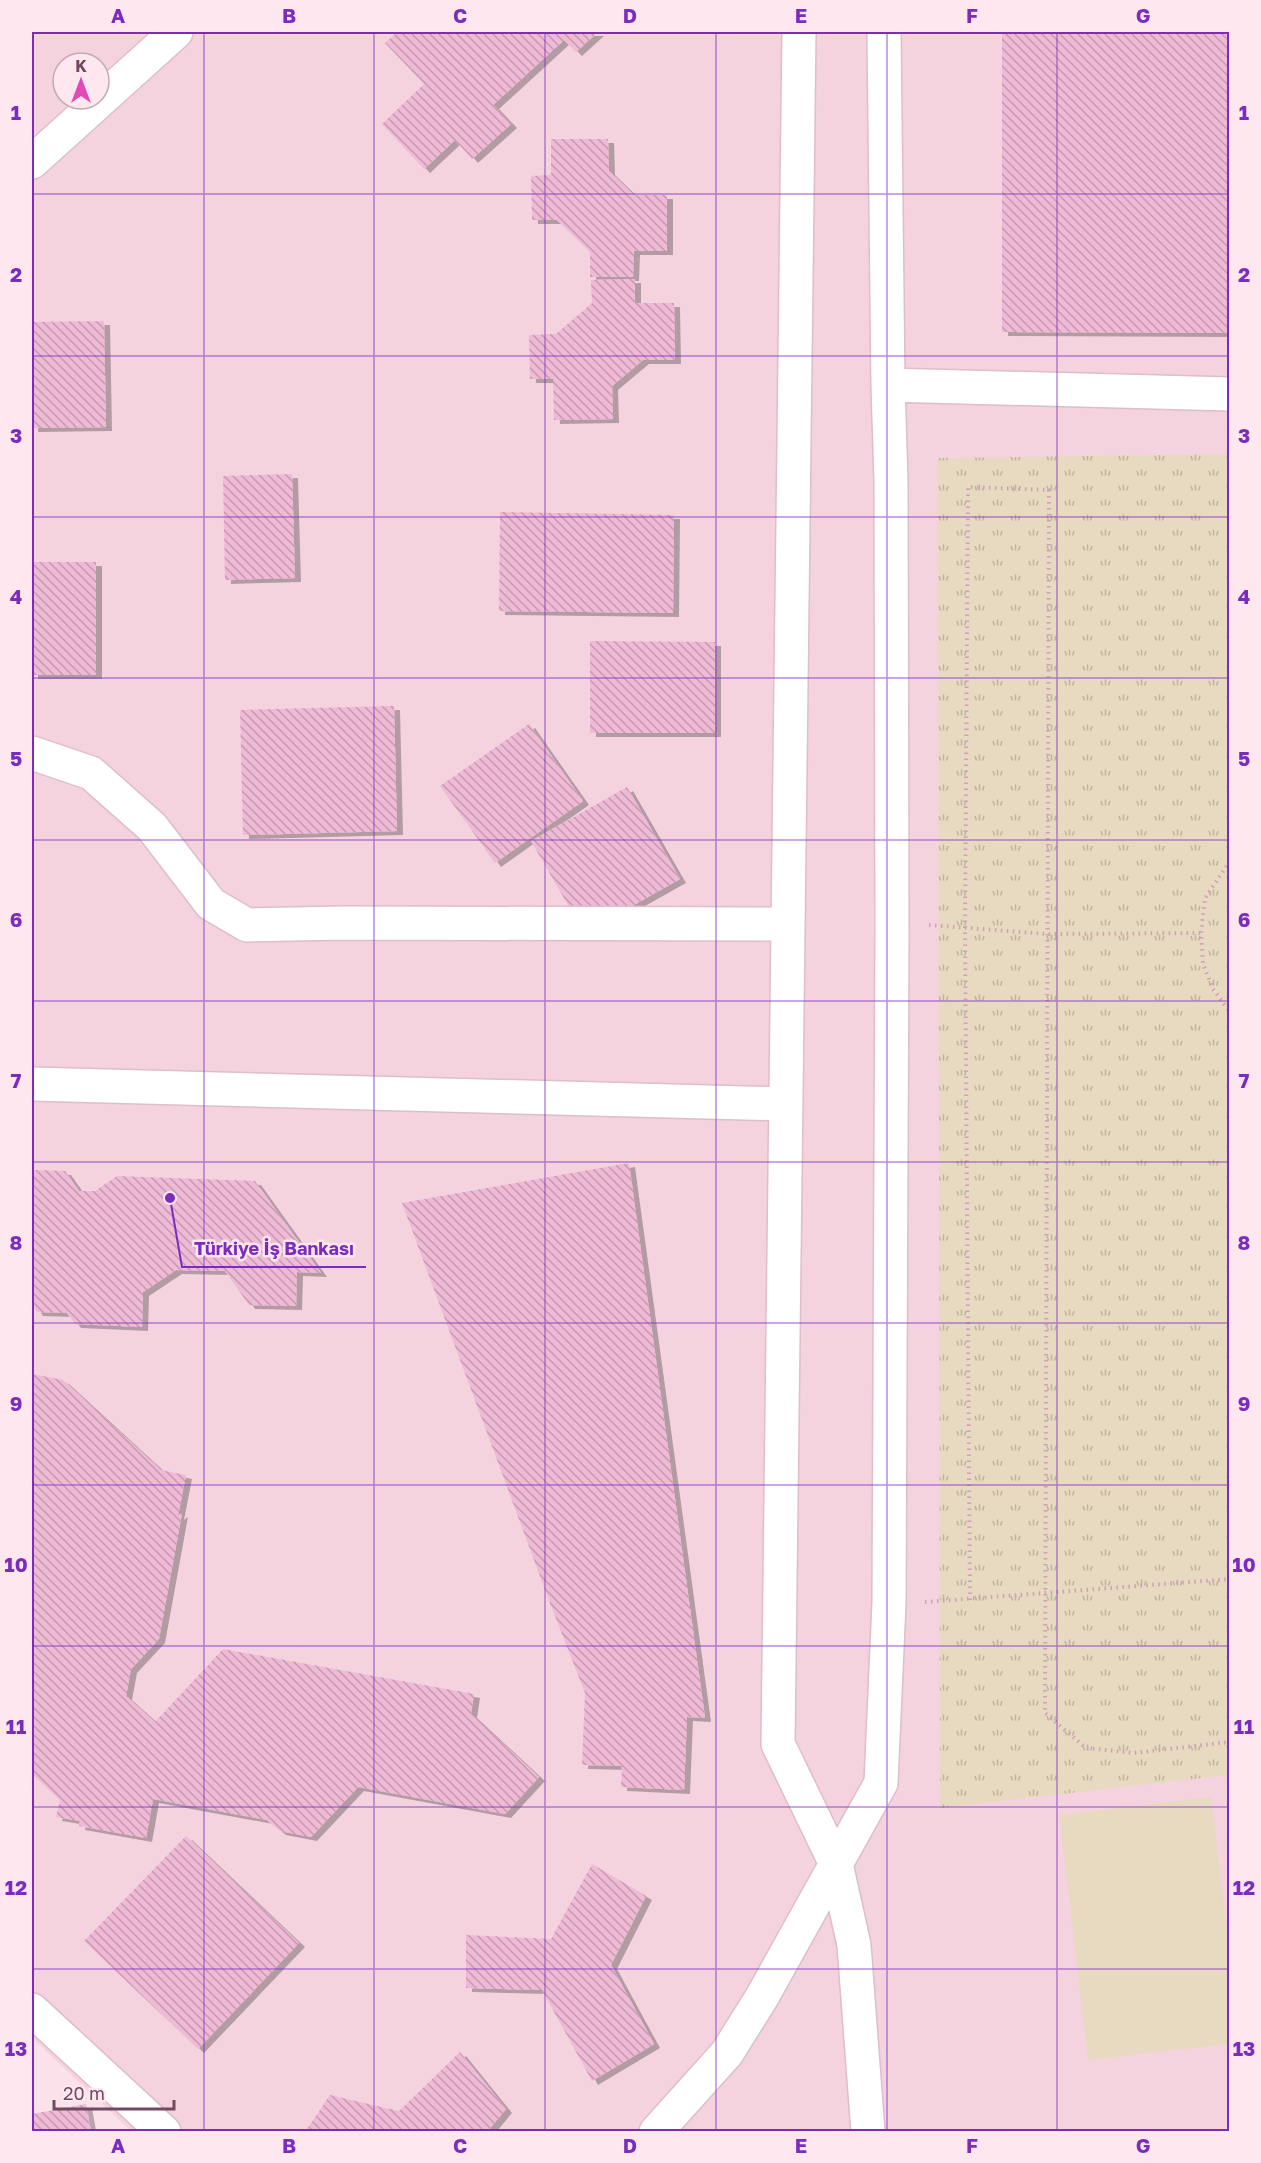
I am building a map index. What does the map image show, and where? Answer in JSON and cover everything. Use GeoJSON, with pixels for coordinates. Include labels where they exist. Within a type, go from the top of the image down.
{"type":"FeatureCollection","features":[{"type":"Feature","properties":{"kind":"street"},"geometry":{"type":"LineString","coordinates":[[32,162],[176,32]]}},
{"type":"Feature","properties":{"kind":"street"},"geometry":{"type":"LineString","coordinates":[[799,32],[778,1744],[836,1864],[854,1945],[868,2132]]}},
{"type":"Feature","properties":{"kind":"street"},"geometry":{"type":"LineString","coordinates":[[656,2132],[727,2053],[762,1997],[881,1783],[889,1604],[892,930],[891,493],[884,32]]}},
{"type":"Feature","properties":{"kind":"street"},"geometry":{"type":"LineString","coordinates":[[888,385],[1230,394]]}},
{"type":"Feature","properties":{"kind":"street"},"geometry":{"type":"LineString","coordinates":[[32,753],[90,773],[152,827],[211,904],[246,925],[343,923],[788,924]]}},
{"type":"Feature","properties":{"kind":"street"},"geometry":{"type":"LineString","coordinates":[[32,1084],[786,1104]]}},
{"type":"Feature","properties":{"kind":"street"},"geometry":{"type":"LineString","coordinates":[[32,2010],[164,2132]]}},
{"type":"Feature","properties":{"kind":"path"},"geometry":{"type":"LineString","coordinates":[[970,1599],[965,928],[968,487],[1049,490],[1045,1713],[1086,1748],[1134,1753],[1230,1742]]}},
{"type":"Feature","properties":{"kind":"path"},"geometry":{"type":"LineString","coordinates":[[1230,861],[1205,898],[1201,933],[1203,964],[1213,989],[1230,1012]]}},
{"type":"Feature","properties":{"kind":"path"},"geometry":{"type":"LineString","coordinates":[[892,930],[903,923],[1047,934],[1201,933]]}},
{"type":"Feature","properties":{"kind":"path"},"geometry":{"type":"LineString","coordinates":[[889,1604],[1230,1579]]}},
{"type":"Feature","properties":{"kind":"shaded area"},"geometry":{"type":"Polygon","coordinates":[[[32,32],[1229,32],[1229,2131],[131,2131],[32,2038],[32,32]]]}},
{"type":"Feature","properties":{"kind":"green space"},"geometry":{"type":"Polygon","coordinates":[[[1230,454],[1229,1775],[940,1808],[938,458],[1230,454]]]}},
{"type":"Feature","properties":{"kind":"green space"},"geometry":{"type":"Polygon","coordinates":[[[1211,1797],[1229,1947],[1229,2044],[1088,2060],[1059,1815],[1211,1797]]]}},
{"type":"Feature","properties":{"kind":"building"},"geometry":{"type":"Polygon","coordinates":[[[397,32],[598,32],[576,52],[564,40],[493,105],[511,124],[472,159],[455,140],[424,169],[382,124],[424,84],[385,43],[397,32]]]}},
{"type":"Feature","properties":{"kind":"building"},"geometry":{"type":"Polygon","coordinates":[[[1002,32],[1230,32],[1230,333],[1002,332],[1002,32]]]}},
{"type":"Feature","properties":{"kind":"building"},"geometry":{"type":"Polygon","coordinates":[[[551,139],[608,139],[609,171],[634,195],[667,195],[667,251],[634,251],[633,277],[590,277],[590,252],[557,220],[532,220],[531,176],[551,175],[551,139]]]}},
{"type":"Feature","properties":{"kind":"building"},"geometry":{"type":"Polygon","coordinates":[[[635,279],[635,303],[674,303],[675,360],[643,360],[612,386],[613,419],[554,420],[553,379],[530,379],[529,335],[556,334],[592,303],[591,280],[635,279]]]}},
{"type":"Feature","properties":{"kind":"building"},"geometry":{"type":"Polygon","coordinates":[[[104,321],[106,427],[32,428],[32,322],[104,321]]]}},
{"type":"Feature","properties":{"kind":"building"},"geometry":{"type":"Polygon","coordinates":[[[292,474],[295,578],[225,580],[223,476],[292,474]]]}},
{"type":"Feature","properties":{"kind":"building"},"geometry":{"type":"Polygon","coordinates":[[[500,512],[674,515],[673,613],[499,611],[500,512]]]}},
{"type":"Feature","properties":{"kind":"building"},"geometry":{"type":"Polygon","coordinates":[[[32,562],[96,562],[96,675],[32,675],[32,562]]]}},
{"type":"Feature","properties":{"kind":"building"},"geometry":{"type":"Polygon","coordinates":[[[590,641],[715,642],[715,733],[590,733],[590,641]]]}},
{"type":"Feature","properties":{"kind":"building"},"geometry":{"type":"Polygon","coordinates":[[[394,706],[397,831],[243,835],[240,710],[394,706]]]}},
{"type":"Feature","properties":{"kind":"building"},"geometry":{"type":"Polygon","coordinates":[[[529,724],[583,801],[495,863],[440,786],[529,724]]]}},
{"type":"Feature","properties":{"kind":"building"},"geometry":{"type":"Polygon","coordinates":[[[627,787],[680,879],[584,933],[531,841],[627,787]]]}},
{"type":"Feature","properties":{"kind":"building"},"geometry":{"type":"Polygon","coordinates":[[[629,1163],[705,1718],[687,1717],[684,1790],[621,1787],[622,1766],[582,1765],[585,1693],[402,1203],[629,1163]]]}},
{"type":"Feature","properties":{"kind":"building"},"geometry":{"type":"Polygon","coordinates":[[[32,1170],[65,1171],[79,1191],[95,1191],[117,1176],[255,1181],[321,1273],[297,1272],[296,1306],[249,1305],[225,1271],[176,1270],[143,1292],[142,1327],[75,1324],[67,1313],[37,1312],[32,1304],[32,1170]]]}},
{"type":"Feature","properties":{"kind":"building"},"geometry":{"type":"Polygon","coordinates":[[[32,1374],[63,1380],[161,1470],[186,1475],[178,1516],[182,1513],[159,1639],[131,1669],[126,1696],[155,1722],[223,1649],[474,1694],[471,1714],[539,1777],[505,1814],[358,1787],[311,1837],[280,1831],[267,1820],[153,1799],[146,1838],[79,1826],[80,1821],[56,1817],[60,1800],[32,1774],[32,1374]]]}},
{"type":"Feature","properties":{"kind":"building"},"geometry":{"type":"Polygon","coordinates":[[[186,1836],[299,1943],[198,2049],[84,1941],[186,1836]]]}},
{"type":"Feature","properties":{"kind":"building"},"geometry":{"type":"Polygon","coordinates":[[[592,1864],[646,1896],[611,1965],[654,2044],[592,2081],[542,1990],[466,1988],[466,1935],[551,1939],[592,1864]]]}},
{"type":"Feature","properties":{"kind":"building"},"geometry":{"type":"Polygon","coordinates":[[[460,2052],[506,2109],[487,2132],[305,2132],[330,2095],[399,2111],[460,2052]]]}},
{"type":"Feature","properties":{"kind":"building"},"geometry":{"type":"Polygon","coordinates":[[[86,2104],[91,2132],[32,2132],[32,2114],[86,2104]]]}},
{"type":"Feature","properties":{"kind":"place","name":"Türkiye İş Bankası"},"geometry":{"type":"Point","coordinates":[170,1198]}}]}
